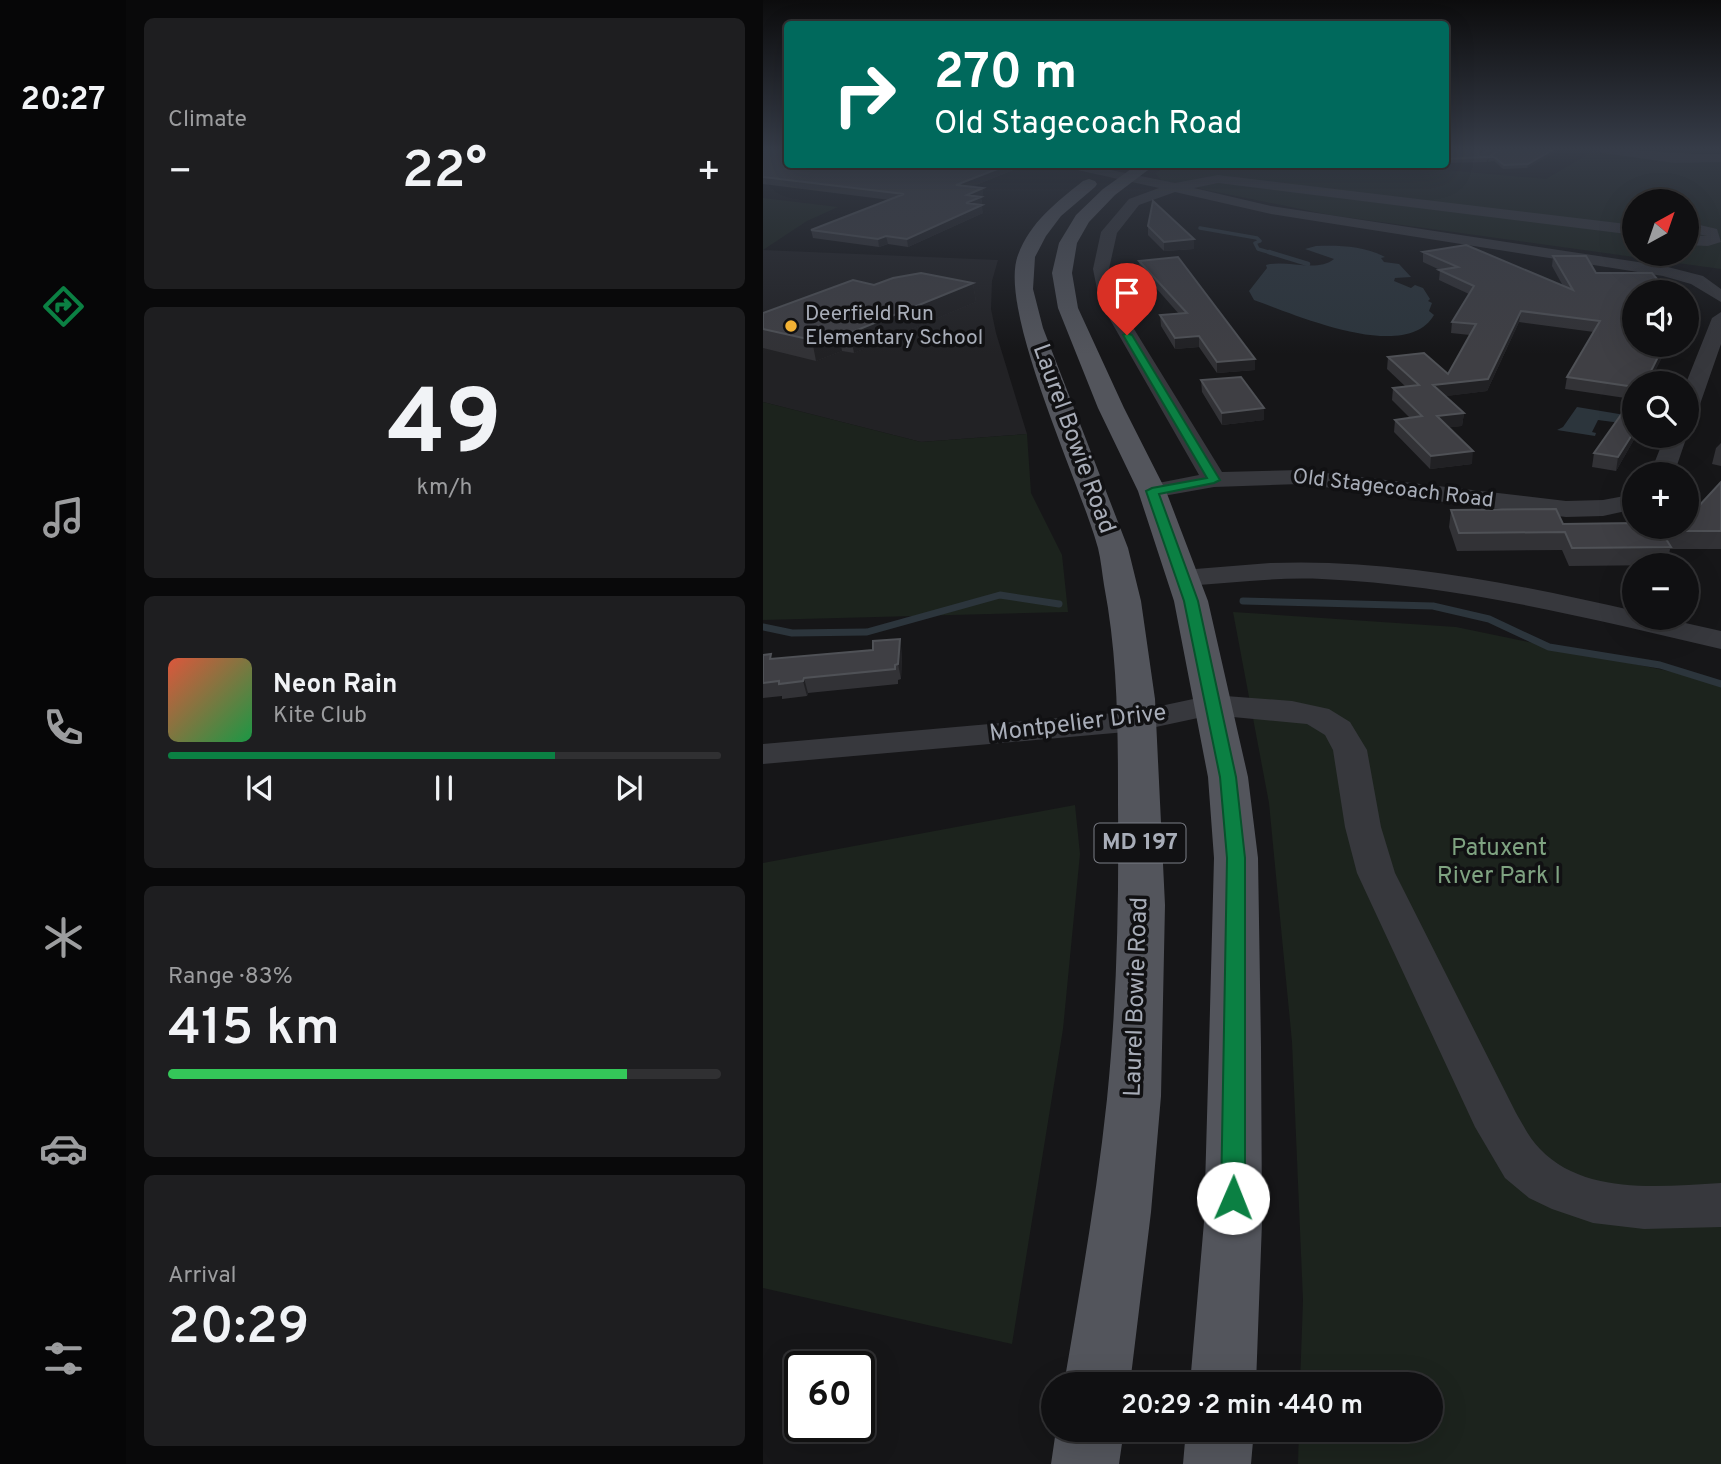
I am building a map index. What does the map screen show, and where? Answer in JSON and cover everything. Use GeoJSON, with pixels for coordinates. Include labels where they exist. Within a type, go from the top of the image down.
{"type":"FeatureCollection","features":[{"type":"Feature","properties":{"kind":"main road","name":"Laurel Bowie Road"},"geometry":{"type":"LineString","coordinates":[[1051,217],[1034,240],[1026,257],[1023,289],[1026,309],[1113,548],[1123,601],[1137,721],[1142,905],[1134,1097],[1122,1212],[1099,1372]]}},
{"type":"Feature","properties":{"kind":"main road","name":"Laurel Bowie Road"},"geometry":{"type":"LineString","coordinates":[[1085,217],[1068,243],[1062,273],[1063,290],[1085,348],[1152,491],[1191,601],[1228,777],[1236,858],[1233,1222],[1224,1372]]}},
{"type":"Feature","properties":{"kind":"main road"},"geometry":{"type":"LineString","coordinates":[[1062,412],[1086,398],[1070,358],[1085,348]]}},
{"type":"Feature","properties":{"kind":"main road"},"geometry":{"type":"LineString","coordinates":[[1085,1464],[1088,1442]]}},
{"type":"Feature","properties":{"kind":"main road"},"geometry":{"type":"LineString","coordinates":[[1217,1464],[1219,1442]]}},
{"type":"Feature","properties":{"kind":"street"},"geometry":{"type":"LineString","coordinates":[[1119,217],[1109,232],[1101,269],[1108,299],[1214,480]]}},
{"type":"Feature","properties":{"kind":"street"},"geometry":{"type":"LineString","coordinates":[[1318,217],[1664,271],[1697,280],[1721,297]]}},
{"type":"Feature","properties":{"kind":"street"},"geometry":{"type":"LineString","coordinates":[[1529,217],[1622,228]]}},
{"type":"Feature","properties":{"kind":"street"},"geometry":{"type":"LineString","coordinates":[[1699,229],[1712,232],[1716,238],[1699,241]]}},
{"type":"Feature","properties":{"kind":"street"},"geometry":{"type":"LineString","coordinates":[[1699,378],[1721,318]]}},
{"type":"Feature","properties":{"kind":"street","name":"Old Stagecoach Road"},"geometry":{"type":"LineString","coordinates":[[1152,491],[1214,480],[1300,477],[1566,509],[1603,508],[1622,504]]}},
{"type":"Feature","properties":{"kind":"street"},"geometry":{"type":"LineString","coordinates":[[1183,578],[1298,571],[1405,578],[1557,603],[1721,640]]}},
{"type":"Feature","properties":{"kind":"street","name":"Montpelier Drive"},"geometry":{"type":"LineString","coordinates":[[763,754],[1137,721],[1212,705],[1292,711],[1317,716],[1338,729],[1350,750],[1363,827],[1376,873],[1499,1127],[1524,1166],[1552,1187],[1593,1203],[1721,1205]]}},
{"type":"Feature","properties":{"kind":"shaded area"},"geometry":{"type":"Polygon","coordinates":[[[1316,246],[1360,248],[1385,257],[1381,258],[1384,262],[1399,264],[1411,277],[1395,278],[1394,281],[1411,288],[1415,285],[1423,288],[1430,299],[1428,301],[1432,303],[1429,311],[1434,315],[1420,329],[1400,335],[1375,335],[1321,324],[1254,300],[1249,291],[1267,268],[1266,265],[1319,265],[1334,259],[1305,249],[1316,246]]]}},
{"type":"Feature","properties":{"kind":"shaded area"},"geometry":{"type":"Polygon","coordinates":[[[763,250],[998,260],[992,281],[991,309],[1027,434],[921,442],[763,402],[763,250]]]}},
{"type":"Feature","properties":{"kind":"shaded area"},"geometry":{"type":"Polygon","coordinates":[[[1577,407],[1622,414],[1621,423],[1598,420],[1592,432],[1596,433],[1595,436],[1557,430],[1563,427],[1577,407]]]}},
{"type":"Feature","properties":{"kind":"green space"},"geometry":{"type":"Polygon","coordinates":[[[763,217],[815,217],[807,221],[763,250],[763,217]]]}},
{"type":"Feature","properties":{"kind":"green space"},"geometry":{"type":"Polygon","coordinates":[[[1347,217],[1622,217],[1622,255],[1347,217]]]}},
{"type":"Feature","properties":{"kind":"green space"},"geometry":{"type":"Polygon","coordinates":[[[1699,217],[1721,217],[1721,269],[1699,266],[1699,217]]]}},
{"type":"Feature","properties":{"kind":"green space"},"geometry":{"type":"Polygon","coordinates":[[[763,402],[921,442],[1027,434],[1031,493],[1062,555],[1068,612],[763,620],[763,402]]]}},
{"type":"Feature","properties":{"kind":"green space","name":"Patuxent River Park I"},"geometry":{"type":"Polygon","coordinates":[[[1233,612],[1456,627],[1721,682],[1721,1464],[1298,1464],[1299,1442],[1443,1442],[1443,1372],[1300,1372],[1303,1300],[1292,1042],[1269,803],[1233,612]]]}},
{"type":"Feature","properties":{"kind":"green space"},"geometry":{"type":"Polygon","coordinates":[[[1075,805],[1080,854],[1063,1029],[1012,1344],[763,1288],[763,863],[1075,805]]]}},
{"type":"Feature","properties":{"kind":"building"},"geometry":{"type":"Polygon","coordinates":[[[844,217],[955,217],[907,239],[886,236],[878,239],[811,230],[844,217]]]}},
{"type":"Feature","properties":{"kind":"building"},"geometry":{"type":"Polygon","coordinates":[[[1150,217],[1171,217],[1194,239],[1164,242],[1148,226],[1150,217]]]}},
{"type":"Feature","properties":{"kind":"building"},"geometry":{"type":"Polygon","coordinates":[[[1466,245],[1573,290],[1553,256],[1586,256],[1596,273],[1652,273],[1658,280],[1622,280],[1622,357],[1658,357],[1651,371],[1622,371],[1622,385],[1567,377],[1600,321],[1521,311],[1488,379],[1433,385],[1464,413],[1437,416],[1473,451],[1431,456],[1395,420],[1422,416],[1393,388],[1419,385],[1388,357],[1424,353],[1448,374],[1476,324],[1452,322],[1474,286],[1439,270],[1458,267],[1423,252],[1466,245]]]}},
{"type":"Feature","properties":{"kind":"building"},"geometry":{"type":"Polygon","coordinates":[[[1178,257],[1255,359],[1217,362],[1199,336],[1175,338],[1160,315],[1187,313],[1139,261],[1178,257]]]}},
{"type":"Feature","properties":{"kind":"building"},"geometry":{"type":"Polygon","coordinates":[[[921,273],[973,283],[850,333],[838,330],[812,340],[763,329],[763,313],[853,280],[874,285],[921,273]]]}},
{"type":"Feature","properties":{"kind":"building"},"geometry":{"type":"Polygon","coordinates":[[[1241,377],[1264,408],[1222,413],[1201,380],[1241,377]]]}},
{"type":"Feature","properties":{"kind":"building"},"geometry":{"type":"Polygon","coordinates":[[[1622,413],[1624,448],[1618,457],[1594,453],[1622,413]]]}},
{"type":"Feature","properties":{"kind":"building"},"geometry":{"type":"Polygon","coordinates":[[[1721,482],[1721,531],[1699,531],[1699,506],[1721,482]]]}},
{"type":"Feature","properties":{"kind":"building"},"geometry":{"type":"Polygon","coordinates":[[[1556,509],[1563,524],[1622,523],[1622,539],[1666,539],[1671,547],[1572,548],[1565,532],[1459,533],[1451,510],[1556,509]]]}},
{"type":"Feature","properties":{"kind":"building"},"geometry":{"type":"Polygon","coordinates":[[[900,639],[898,664],[895,669],[804,678],[803,681],[779,684],[779,681],[763,683],[763,655],[771,654],[770,659],[873,650],[873,641],[900,639]]]}},
{"type":"Feature","properties":{"kind":"waterway"},"geometry":{"type":"LineString","coordinates":[[1200,228],[1257,238],[1260,241],[1255,243],[1258,249],[1275,254]]}},
{"type":"Feature","properties":{"kind":"waterway"},"geometry":{"type":"LineString","coordinates":[[1269,252],[1308,264]]}},
{"type":"Feature","properties":{"kind":"waterway"},"geometry":{"type":"LineString","coordinates":[[763,627],[792,633],[867,632],[1000,595],[1059,604]]}},
{"type":"Feature","properties":{"kind":"waterway"},"geometry":{"type":"LineString","coordinates":[[1243,601],[1433,606],[1489,619],[1549,647],[1660,665],[1721,684]]}},
{"type":"Feature","properties":{"kind":"place","name":"Deerfield Run Elementary School"},"geometry":{"type":"Point","coordinates":[791,326]}},
{"type":"Feature","properties":{"kind":"route"},"geometry":{"type":"LineString","coordinates":[[1127,335],[1183,423],[1214,480],[1152,491],[1191,601],[1228,777],[1236,858],[1233,1198]]}}]}
